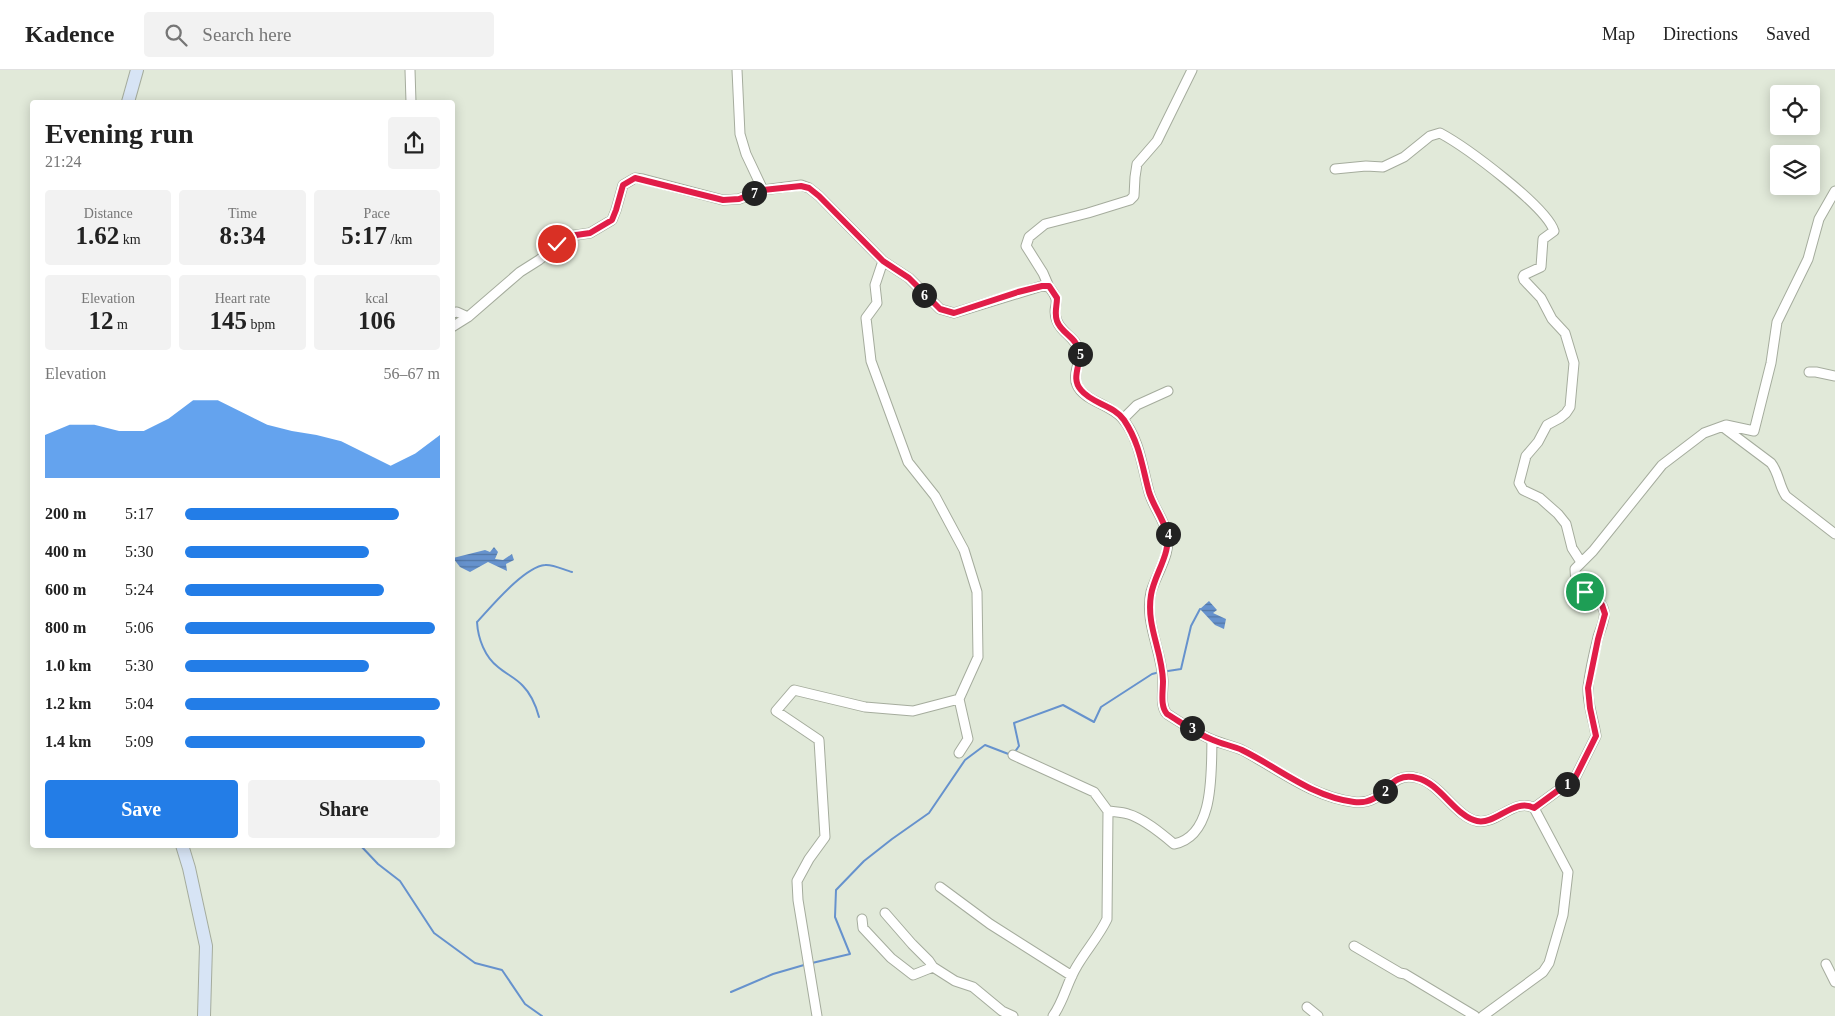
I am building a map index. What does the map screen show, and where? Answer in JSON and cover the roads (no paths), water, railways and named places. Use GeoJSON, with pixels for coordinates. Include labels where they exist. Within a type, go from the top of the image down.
{"type":"FeatureCollection","features":[{"type":"Feature","properties":{"kind":"main road"},"geometry":{"type":"LineString","coordinates":[[129,100],[137,70]]}},
{"type":"Feature","properties":{"kind":"main road"},"geometry":{"type":"LineString","coordinates":[[183,848],[206,946],[204,1016]]}},
{"type":"Feature","properties":{"kind":"street"},"geometry":{"type":"LineString","coordinates":[[410,70],[411,100]]}},
{"type":"Feature","properties":{"kind":"street"},"geometry":{"type":"LineString","coordinates":[[737,70],[740,134],[746,154],[763,190]]}},
{"type":"Feature","properties":{"kind":"street"},"geometry":{"type":"LineString","coordinates":[[1192,70],[1157,141],[1137,164],[1134,196],[1130,200],[1045,224],[1029,237],[1026,246],[1057,298],[1055,310],[1057,322],[1078,345],[1080,354],[1076,376],[1077,384],[1086,394],[1114,410],[1123,419],[1139,448],[1149,492],[1168,536],[1167,548],[1151,592],[1149,608],[1149,619],[1158,650],[1163,679],[1164,710],[1167,714],[1212,740],[1241,750],[1321,794],[1355,802],[1369,802],[1381,795],[1396,779],[1404,776],[1426,780],[1467,816],[1478,822],[1489,820],[1514,808],[1526,805],[1534,808],[1568,872],[1563,915],[1549,962],[1544,972],[1483,1016]]}},
{"type":"Feature","properties":{"kind":"street"},"geometry":{"type":"LineString","coordinates":[[1335,169],[1366,166],[1382,167],[1404,157],[1430,136],[1440,133],[1472,154],[1532,201],[1549,222],[1554,232],[1544,239],[1543,264],[1523,277],[1541,298],[1552,319],[1565,333],[1574,363],[1574,377],[1570,407],[1560,418],[1547,425],[1538,442],[1526,456],[1519,484],[1522,490],[1540,498],[1552,507],[1566,524],[1572,548],[1581,562]]}},
{"type":"Feature","properties":{"kind":"street"},"geometry":{"type":"LineString","coordinates":[[455,325],[468,317],[520,272],[539,260],[569,236],[590,233],[612,220],[623,185],[635,178],[723,200],[739,199],[763,190],[801,186],[809,188],[883,261],[909,278],[940,309],[954,313],[1018,292],[1049,286]]}},
{"type":"Feature","properties":{"kind":"street"},"geometry":{"type":"LineString","coordinates":[[1534,808],[1575,778],[1596,736],[1588,688],[1605,614],[1602,605],[1585,592],[1578,583],[1575,569],[1593,551],[1662,465],[1704,433],[1726,425],[1754,431],[1772,363],[1777,322],[1808,259],[1819,219],[1835,191]]}},
{"type":"Feature","properties":{"kind":"street"},"geometry":{"type":"LineString","coordinates":[[883,261],[875,284],[876,303],[866,318],[871,361],[908,462],[935,496],[964,550],[976,592],[978,657],[959,699],[968,739],[959,753]]}},
{"type":"Feature","properties":{"kind":"street"},"geometry":{"type":"LineString","coordinates":[[455,312],[468,317]]}},
{"type":"Feature","properties":{"kind":"street"},"geometry":{"type":"LineString","coordinates":[[1809,372],[1835,376]]}},
{"type":"Feature","properties":{"kind":"street"},"geometry":{"type":"LineString","coordinates":[[1123,419],[1137,404],[1168,391]]}},
{"type":"Feature","properties":{"kind":"street"},"geometry":{"type":"LineString","coordinates":[[1722,427],[1771,463],[1775,468],[1782,490],[1786,496],[1835,534]]}},
{"type":"Feature","properties":{"kind":"street"},"geometry":{"type":"LineString","coordinates":[[817,1016],[798,900],[798,881],[809,859],[825,837],[819,740],[776,711],[794,690],[865,707],[913,710],[959,699]]}},
{"type":"Feature","properties":{"kind":"street"},"geometry":{"type":"LineString","coordinates":[[1108,811],[1128,814],[1134,817],[1161,833],[1174,844],[1184,842],[1194,834],[1206,811],[1211,781],[1212,740]]}},
{"type":"Feature","properties":{"kind":"street"},"geometry":{"type":"LineString","coordinates":[[1013,755],[1094,792],[1108,811],[1107,919],[1102,932],[1076,967],[1059,1008],[1053,1016]]}},
{"type":"Feature","properties":{"kind":"street"},"geometry":{"type":"LineString","coordinates":[[940,887],[990,924],[1072,976]]}},
{"type":"Feature","properties":{"kind":"street"},"geometry":{"type":"LineString","coordinates":[[885,913],[912,944],[930,961],[933,967],[955,981],[973,987],[1002,1011],[1013,1016]]}},
{"type":"Feature","properties":{"kind":"street"},"geometry":{"type":"LineString","coordinates":[[862,919],[863,928],[891,958],[913,975],[933,967]]}},
{"type":"Feature","properties":{"kind":"street"},"geometry":{"type":"LineString","coordinates":[[1354,946],[1476,1016]]}},
{"type":"Feature","properties":{"kind":"street"},"geometry":{"type":"LineString","coordinates":[[1826,964],[1835,982]]}},
{"type":"Feature","properties":{"kind":"street"},"geometry":{"type":"LineString","coordinates":[[1308,1007],[1318,1016]]}},
{"type":"Feature","properties":{"kind":"water"},"geometry":{"type":"Polygon","coordinates":[[[494,547],[498,552],[495,559],[503,560],[512,554],[514,560],[506,564],[507,571],[488,562],[470,572],[460,567],[455,561],[455,558],[485,550],[490,552],[494,547]]]}},
{"type":"Feature","properties":{"kind":"water"},"geometry":{"type":"Polygon","coordinates":[[[1209,601],[1217,610],[1213,613],[1226,619],[1224,629],[1215,625],[1200,609],[1209,601]]]}},
{"type":"Feature","properties":{"kind":"waterway"},"geometry":{"type":"LineString","coordinates":[[539,717],[533,700],[526,689],[489,658],[481,641],[477,622],[508,589],[537,567],[548,565],[572,572]]}},
{"type":"Feature","properties":{"kind":"waterway"},"geometry":{"type":"LineString","coordinates":[[1168,671],[1181,669],[1191,626],[1200,609]]}},
{"type":"Feature","properties":{"kind":"waterway"},"geometry":{"type":"LineString","coordinates":[[1014,753],[1019,746],[1014,723],[1063,705],[1094,722],[1101,707],[1156,673]]}},
{"type":"Feature","properties":{"kind":"waterway"},"geometry":{"type":"LineString","coordinates":[[812,963],[850,954],[835,917],[836,890],[864,861],[929,813],[965,760],[985,745],[1011,755]]}},
{"type":"Feature","properties":{"kind":"waterway"},"geometry":{"type":"LineString","coordinates":[[363,848],[378,864],[400,881],[434,933],[475,963],[502,970],[525,1004],[542,1016]]}},
{"type":"Feature","properties":{"kind":"waterway"},"geometry":{"type":"LineString","coordinates":[[731,992],[773,974],[804,965]]}}]}
